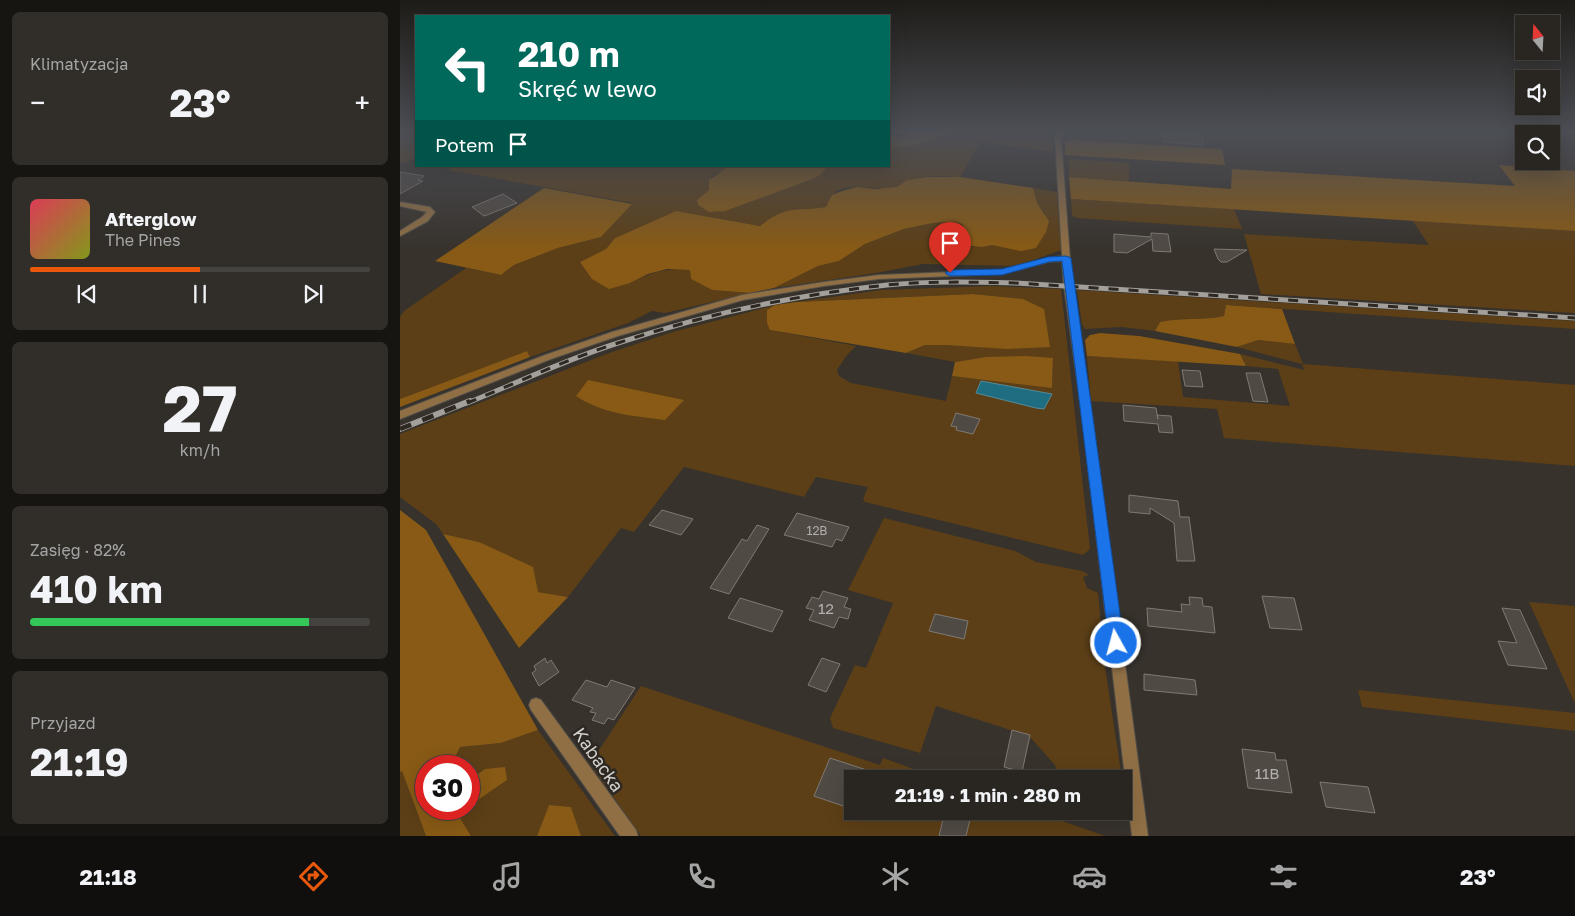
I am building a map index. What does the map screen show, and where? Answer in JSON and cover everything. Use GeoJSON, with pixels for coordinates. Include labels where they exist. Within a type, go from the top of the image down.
{"type":"FeatureCollection","features":[{"type":"Feature","properties":{"kind":"street"},"geometry":{"type":"LineString","coordinates":[[1060,171],[1066,258],[1140,836]]}},
{"type":"Feature","properties":{"kind":"street"},"geometry":{"type":"LineString","coordinates":[[400,204],[427,209],[431,212],[425,219],[400,234]]}},
{"type":"Feature","properties":{"kind":"street"},"geometry":{"type":"LineString","coordinates":[[400,415],[607,336],[742,298],[879,277],[1002,272],[1048,260],[1066,258]]}},
{"type":"Feature","properties":{"kind":"street","name":"Kabacka"},"geometry":{"type":"LineString","coordinates":[[536,705],[630,836]]}},
{"type":"Feature","properties":{"kind":"shaded area"},"geometry":{"type":"Polygon","coordinates":[[[454,171],[722,171],[712,176],[709,190],[697,200],[698,205],[709,212],[818,171],[964,171],[960,177],[921,177],[889,188],[853,187],[844,189],[837,191],[832,196],[827,207],[784,212],[769,219],[760,226],[676,211],[615,238],[606,249],[580,262],[630,283],[659,272],[690,270],[691,279],[712,290],[750,293],[665,313],[652,311],[628,323],[530,357],[527,351],[400,399],[400,317],[404,311],[466,268],[501,275],[514,265],[558,248],[601,237],[632,203],[454,171]]]}},
{"type":"Feature","properties":{"kind":"shaded area"},"geometry":{"type":"Polygon","coordinates":[[[722,171],[823,171],[812,179],[725,211],[709,212],[698,205],[697,200],[709,190],[709,180],[722,171]]]}},
{"type":"Feature","properties":{"kind":"shaded area"},"geometry":{"type":"Polygon","coordinates":[[[1069,171],[1129,171],[1129,181],[1069,177],[1069,171]]]}},
{"type":"Feature","properties":{"kind":"shaded area"},"geometry":{"type":"Polygon","coordinates":[[[1232,171],[1266,171],[1515,186],[1504,171],[1575,171],[1575,231],[1071,199],[1069,177],[1231,189],[1232,171]]]}},
{"type":"Feature","properties":{"kind":"shaded area"},"geometry":{"type":"Polygon","coordinates":[[[927,177],[960,177],[1033,188],[1037,203],[1049,221],[1046,232],[1036,248],[1021,251],[992,245],[982,247],[959,245],[950,236],[964,226],[960,223],[933,223],[904,229],[865,244],[839,261],[818,266],[774,288],[750,293],[712,290],[691,279],[690,270],[667,269],[609,289],[592,279],[580,262],[606,249],[615,238],[676,211],[760,226],[777,214],[792,210],[826,207],[832,195],[842,191],[857,187],[875,189],[897,187],[907,180],[927,177]]]}},
{"type":"Feature","properties":{"kind":"shaded area"},"geometry":{"type":"Polygon","coordinates":[[[544,188],[632,204],[601,237],[558,248],[514,265],[501,275],[435,261],[544,188]]]}},
{"type":"Feature","properties":{"kind":"shaded area"},"geometry":{"type":"Polygon","coordinates":[[[1033,188],[1057,192],[1061,250],[1017,266],[923,264],[774,288],[818,266],[839,261],[865,244],[904,229],[933,223],[960,223],[964,226],[956,232],[971,247],[1004,246],[1045,214],[1037,203],[1033,188]]]}},
{"type":"Feature","properties":{"kind":"shaded area"},"geometry":{"type":"Polygon","coordinates":[[[1071,199],[1234,209],[1242,229],[1077,218],[1072,216],[1071,199]]]}},
{"type":"Feature","properties":{"kind":"shaded area"},"geometry":{"type":"Polygon","coordinates":[[[1412,220],[1575,231],[1575,313],[1261,294],[1244,234],[1429,245],[1412,220]]]}},
{"type":"Feature","properties":{"kind":"shaded area"},"geometry":{"type":"Polygon","coordinates":[[[992,286],[1061,289],[1090,549],[1083,555],[865,502],[863,499],[868,487],[816,477],[804,497],[684,467],[634,532],[621,528],[568,597],[538,592],[479,542],[443,534],[436,524],[400,497],[400,434],[609,353],[673,332],[775,305],[767,310],[770,330],[856,346],[837,370],[839,376],[851,383],[946,401],[952,376],[1052,387],[1053,358],[986,357],[955,362],[906,353],[925,345],[947,345],[1023,299],[973,294],[796,302],[881,290],[992,286]]]}},
{"type":"Feature","properties":{"kind":"shaded area"},"geometry":{"type":"Polygon","coordinates":[[[1077,290],[1575,321],[1575,329],[1226,305],[1224,316],[1160,322],[1155,331],[1122,327],[1085,329],[1082,324],[1077,290]]]}},
{"type":"Feature","properties":{"kind":"shaded area"},"geometry":{"type":"Polygon","coordinates":[[[973,294],[1023,299],[1044,309],[1050,347],[1007,349],[925,345],[906,353],[770,330],[767,323],[767,310],[775,305],[796,302],[973,294]]]}},
{"type":"Feature","properties":{"kind":"shaded area"},"geometry":{"type":"Polygon","coordinates":[[[1226,305],[1282,309],[1295,344],[1258,340],[1237,347],[1155,331],[1160,322],[1224,316],[1226,305]]]}},
{"type":"Feature","properties":{"kind":"shaded area"},"geometry":{"type":"Polygon","coordinates":[[[1100,333],[1139,336],[1240,354],[1246,366],[1087,356],[1085,340],[1090,335],[1100,333]]]}},
{"type":"Feature","properties":{"kind":"shaded area"},"geometry":{"type":"Polygon","coordinates":[[[1258,340],[1295,344],[1303,364],[1575,385],[1575,466],[1224,438],[1217,409],[1091,401],[1087,356],[1178,361],[1183,397],[1290,406],[1278,369],[1246,366],[1240,354],[1304,370],[1302,364],[1237,347],[1258,340]]]}},
{"type":"Feature","properties":{"kind":"shaded area"},"geometry":{"type":"Polygon","coordinates":[[[527,351],[530,357],[400,407],[400,399],[527,351]]]}},
{"type":"Feature","properties":{"kind":"shaded area"},"geometry":{"type":"Polygon","coordinates":[[[1025,356],[1053,358],[1052,388],[952,376],[955,362],[986,357],[1025,356]]]}},
{"type":"Feature","properties":{"kind":"shaded area"},"geometry":{"type":"Polygon","coordinates":[[[588,380],[684,400],[665,420],[619,413],[597,407],[576,396],[588,380]]]}},
{"type":"Feature","properties":{"kind":"shaded area"},"geometry":{"type":"Polygon","coordinates":[[[400,510],[426,530],[538,730],[501,743],[460,747],[456,755],[415,755],[415,806],[402,771],[400,772],[400,510]]]}},
{"type":"Feature","properties":{"kind":"shaded area"},"geometry":{"type":"Polygon","coordinates":[[[884,518],[1015,551],[1036,562],[1082,571],[1089,575],[1083,577],[1087,588],[1098,593],[1104,660],[1121,770],[1056,770],[1055,765],[1029,736],[936,706],[920,753],[833,728],[830,718],[855,665],[866,668],[893,603],[848,590],[884,518]]]}},
{"type":"Feature","properties":{"kind":"shaded area"},"geometry":{"type":"Polygon","coordinates":[[[443,534],[479,542],[533,567],[538,592],[568,597],[519,648],[443,534]]]}},
{"type":"Feature","properties":{"kind":"shaded area"},"geometry":{"type":"Polygon","coordinates":[[[1529,602],[1575,606],[1575,703],[1572,697],[1529,602]]]}},
{"type":"Feature","properties":{"kind":"shaded area"},"geometry":{"type":"Polygon","coordinates":[[[641,686],[880,765],[883,758],[916,770],[844,770],[844,820],[1060,820],[1105,836],[641,836],[590,764],[641,686]]]}},
{"type":"Feature","properties":{"kind":"shaded area"},"geometry":{"type":"Polygon","coordinates":[[[1358,690],[1575,713],[1575,731],[1362,707],[1358,690]]]}},
{"type":"Feature","properties":{"kind":"shaded area"},"geometry":{"type":"Polygon","coordinates":[[[538,730],[615,836],[581,836],[571,807],[549,805],[537,836],[471,836],[461,820],[480,820],[480,787],[485,769],[480,772],[480,755],[456,755],[459,747],[501,743],[538,730]]]}},
{"type":"Feature","properties":{"kind":"shaded area"},"geometry":{"type":"Polygon","coordinates":[[[505,767],[507,780],[480,798],[480,772],[485,769],[505,767]]]}},
{"type":"Feature","properties":{"kind":"shaded area"},"geometry":{"type":"Polygon","coordinates":[[[402,770],[415,806],[415,820],[420,820],[426,836],[400,836],[400,772],[402,770]]]}},
{"type":"Feature","properties":{"kind":"shaded area"},"geometry":{"type":"Polygon","coordinates":[[[549,805],[571,807],[581,836],[537,836],[549,805]]]}},
{"type":"Feature","properties":{"kind":"shaded area"},"geometry":{"type":"Polygon","coordinates":[[[420,820],[461,820],[471,836],[426,836],[420,820]]]}},
{"type":"Feature","properties":{"kind":"water"},"geometry":{"type":"Polygon","coordinates":[[[981,381],[1052,394],[1044,409],[1036,408],[976,393],[981,381]]]}},
{"type":"Feature","properties":{"kind":"building"},"geometry":{"type":"Polygon","coordinates":[[[400,172],[424,176],[418,180],[423,181],[400,194],[400,172]]]}},
{"type":"Feature","properties":{"kind":"building"},"geometry":{"type":"Polygon","coordinates":[[[503,194],[517,203],[484,216],[472,207],[503,194]]]}},
{"type":"Feature","properties":{"kind":"building"},"geometry":{"type":"Polygon","coordinates":[[[1151,233],[1168,234],[1171,252],[1153,251],[1152,239],[1127,253],[1114,252],[1114,234],[1151,237],[1151,233]]]}},
{"type":"Feature","properties":{"kind":"building"},"geometry":{"type":"Polygon","coordinates":[[[1214,249],[1247,250],[1227,262],[1221,262],[1214,249]]]}},
{"type":"Feature","properties":{"kind":"building"},"geometry":{"type":"Polygon","coordinates":[[[1182,370],[1200,371],[1203,387],[1185,386],[1182,370]]]}},
{"type":"Feature","properties":{"kind":"building"},"geometry":{"type":"Polygon","coordinates":[[[1246,373],[1260,373],[1268,402],[1253,401],[1246,373]]]}},
{"type":"Feature","properties":{"kind":"building"},"geometry":{"type":"Polygon","coordinates":[[[1123,405],[1156,408],[1157,415],[1171,416],[1173,433],[1159,432],[1158,424],[1124,421],[1123,405]]]}},
{"type":"Feature","properties":{"kind":"building"},"geometry":{"type":"Polygon","coordinates":[[[956,413],[980,419],[973,434],[956,430],[957,427],[951,426],[956,413]]]}},
{"type":"Feature","properties":{"kind":"building"},"geometry":{"type":"Polygon","coordinates":[[[1129,495],[1178,501],[1180,517],[1189,517],[1195,561],[1177,561],[1174,523],[1150,508],[1150,514],[1129,512],[1129,495]]]}},
{"type":"Feature","properties":{"kind":"building"},"geometry":{"type":"Polygon","coordinates":[[[662,510],[693,519],[681,535],[649,525],[662,510]]]}},
{"type":"Feature","properties":{"kind":"building"},"geometry":{"type":"Polygon","coordinates":[[[797,513],[849,527],[842,541],[836,539],[832,547],[784,535],[797,513]]]}},
{"type":"Feature","properties":{"kind":"building"},"geometry":{"type":"Polygon","coordinates":[[[757,525],[769,529],[729,594],[710,588],[742,539],[747,541],[757,525]]]}},
{"type":"Feature","properties":{"kind":"building"},"geometry":{"type":"Polygon","coordinates":[[[823,591],[848,598],[844,607],[851,609],[848,619],[839,617],[834,628],[809,620],[814,610],[806,608],[812,597],[819,599],[823,591]]]}},
{"type":"Feature","properties":{"kind":"building"},"geometry":{"type":"Polygon","coordinates":[[[1262,596],[1294,598],[1302,630],[1270,628],[1262,596]]]}},
{"type":"Feature","properties":{"kind":"building"},"geometry":{"type":"Polygon","coordinates":[[[1189,597],[1202,598],[1203,606],[1212,607],[1215,633],[1148,626],[1147,608],[1182,612],[1181,604],[1190,605],[1189,597]]]}},
{"type":"Feature","properties":{"kind":"building"},"geometry":{"type":"Polygon","coordinates":[[[740,598],[783,611],[772,632],[728,618],[740,598]]]}},
{"type":"Feature","properties":{"kind":"building"},"geometry":{"type":"Polygon","coordinates":[[[1502,608],[1520,610],[1547,669],[1508,665],[1498,641],[1517,643],[1502,608]]]}},
{"type":"Feature","properties":{"kind":"building"},"geometry":{"type":"Polygon","coordinates":[[[935,614],[968,621],[964,639],[929,631],[935,614]]]}},
{"type":"Feature","properties":{"kind":"building"},"geometry":{"type":"Polygon","coordinates":[[[545,658],[547,663],[551,660],[559,672],[539,686],[532,673],[536,670],[534,666],[545,658]]]}},
{"type":"Feature","properties":{"kind":"building"},"geometry":{"type":"Polygon","coordinates":[[[822,658],[840,664],[826,692],[808,685],[822,658]]]}},
{"type":"Feature","properties":{"kind":"building"},"geometry":{"type":"Polygon","coordinates":[[[1144,674],[1195,680],[1197,695],[1144,690],[1144,674]]]}},
{"type":"Feature","properties":{"kind":"building"},"geometry":{"type":"Polygon","coordinates":[[[586,680],[607,687],[611,680],[635,688],[614,720],[608,718],[604,724],[592,720],[596,713],[590,712],[593,708],[572,700],[586,680]]]}},
{"type":"Feature","properties":{"kind":"building"},"geometry":{"type":"Polygon","coordinates":[[[1012,730],[1030,735],[1022,770],[1004,767],[1012,730]]]}},
{"type":"Feature","properties":{"kind":"building"},"geometry":{"type":"Polygon","coordinates":[[[1242,749],[1275,753],[1276,760],[1286,760],[1292,793],[1248,788],[1242,749]]]}},
{"type":"Feature","properties":{"kind":"building"},"geometry":{"type":"Polygon","coordinates":[[[830,758],[867,770],[844,770],[844,806],[814,796],[830,758]]]}},
{"type":"Feature","properties":{"kind":"building"},"geometry":{"type":"Polygon","coordinates":[[[1320,782],[1368,787],[1375,813],[1326,807],[1320,782]]]}},
{"type":"Feature","properties":{"kind":"building"},"geometry":{"type":"Polygon","coordinates":[[[943,820],[970,820],[966,836],[939,836],[943,820]]]}},
{"type":"Feature","properties":{"kind":"railway"},"geometry":{"type":"LineString","coordinates":[[467,403],[580,356],[684,323],[785,300],[887,285],[951,282],[1015,283],[1575,318]]}},
{"type":"Feature","properties":{"kind":"railway"},"geometry":{"type":"LineString","coordinates":[[400,429],[470,401]]}},
{"type":"Feature","properties":{"kind":"route"},"geometry":{"type":"LineString","coordinates":[[950,273],[981,274],[1002,272],[1034,263],[1066,258],[1068,286],[1087,416],[1116,643]]}}]}
